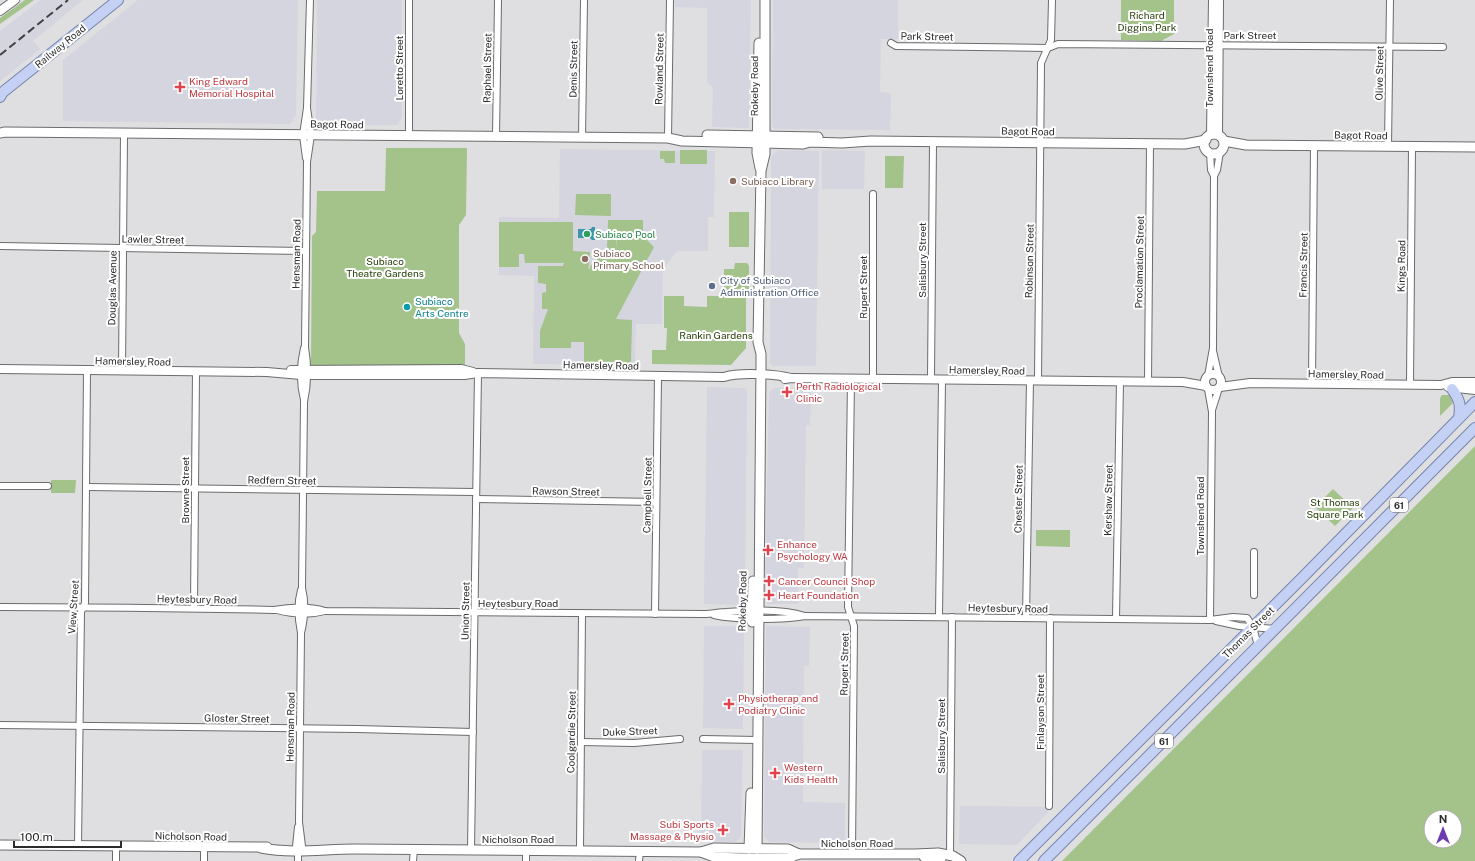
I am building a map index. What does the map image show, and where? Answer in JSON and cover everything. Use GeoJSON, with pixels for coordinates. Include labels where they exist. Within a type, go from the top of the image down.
{"type":"FeatureCollection","features":[{"type":"Feature","properties":{"kind":"main road","name":"Railway Road"},"geometry":{"type":"LineString","coordinates":[[1,94],[118,0]]}},
{"type":"Feature","properties":{"kind":"main road","name":"Rokeby Road"},"geometry":{"type":"LineString","coordinates":[[753,856],[758,378],[761,354],[758,342],[761,171],[765,154],[761,140],[759,0]]}},
{"type":"Feature","properties":{"kind":"main road","name":"Rokeby Road"},"geometry":{"type":"LineString","coordinates":[[761,140],[765,0]]}},
{"type":"Feature","properties":{"kind":"main road","name":"Bagot Road"},"geometry":{"type":"LineString","coordinates":[[2,132],[668,138],[682,141],[720,142],[761,140],[803,144],[810,142],[842,143],[871,141],[933,141],[1475,147]]}},
{"type":"Feature","properties":{"kind":"main road"},"geometry":{"type":"LineString","coordinates":[[1452,389],[1457,395],[1460,405],[1459,418]]}},
{"type":"Feature","properties":{"kind":"main road","name":"Thomas Street"},"geometry":{"type":"LineString","coordinates":[[1019,861],[1302,578],[1475,402]]}},
{"type":"Feature","properties":{"kind":"main road","name":"Thomas Street"},"geometry":{"type":"LineString","coordinates":[[1044,861],[1475,428]]}},
{"type":"Feature","properties":{"kind":"main road","name":"Nicholson Road"},"geometry":{"type":"LineString","coordinates":[[0,845],[262,848],[276,850],[299,848],[317,851],[334,849],[414,849],[701,852],[714,848],[753,856],[788,849],[799,854],[935,853],[950,855],[961,861]]}},
{"type":"Feature","properties":{"kind":"main road","name":"Nicholson Road"},"geometry":{"type":"LineString","coordinates":[[915,854],[941,861]]}},
{"type":"Feature","properties":{"kind":"street"},"geometry":{"type":"LineString","coordinates":[[0,10],[15,0]]}},
{"type":"Feature","properties":{"kind":"street","name":"Hensman Road"},"geometry":{"type":"LineString","coordinates":[[298,861],[302,610],[299,599],[302,588],[304,402],[307,390],[302,357],[304,347],[310,0]]}},
{"type":"Feature","properties":{"kind":"street","name":"Loretto Street"},"geometry":{"type":"LineString","coordinates":[[409,0],[409,136]]}},
{"type":"Feature","properties":{"kind":"street","name":"Raphael Street"},"geometry":{"type":"LineString","coordinates":[[496,136],[498,0]]}},
{"type":"Feature","properties":{"kind":"street","name":"Denis Street"},"geometry":{"type":"LineString","coordinates":[[582,138],[584,0]]}},
{"type":"Feature","properties":{"kind":"street","name":"Rowland Street"},"geometry":{"type":"LineString","coordinates":[[668,138],[670,0]]}},
{"type":"Feature","properties":{"kind":"street","name":"Robinson Street"},"geometry":{"type":"LineString","coordinates":[[1034,380],[1041,142],[1041,63],[1051,40],[1052,0]]}},
{"type":"Feature","properties":{"kind":"street","name":"Townshend Road"},"geometry":{"type":"LineString","coordinates":[[1213,0],[1216,45]]}},
{"type":"Feature","properties":{"kind":"street","name":"Townshend Road"},"geometry":{"type":"LineString","coordinates":[[1214,176],[1217,170],[1215,144],[1216,45],[1219,0]]}},
{"type":"Feature","properties":{"kind":"street","name":"Olive Street"},"geometry":{"type":"LineString","coordinates":[[1388,146],[1390,0]]}},
{"type":"Feature","properties":{"kind":"street","name":"Park Street"},"geometry":{"type":"LineString","coordinates":[[891,43],[896,46],[1048,48],[1058,44],[1443,46]]}},
{"type":"Feature","properties":{"kind":"street","name":"Douglas Avenue"},"geometry":{"type":"LineString","coordinates":[[122,370],[124,133]]}},
{"type":"Feature","properties":{"kind":"street","name":"Salisbury Street"},"geometry":{"type":"LineString","coordinates":[[931,379],[933,141]]}},
{"type":"Feature","properties":{"kind":"street","name":"Proclamation Street"},"geometry":{"type":"LineString","coordinates":[[1148,382],[1150,143]]}},
{"type":"Feature","properties":{"kind":"street","name":"Townshend Road"},"geometry":{"type":"LineString","coordinates":[[1212,412],[1220,383],[1213,348],[1214,176],[1212,170],[1215,144]]}},
{"type":"Feature","properties":{"kind":"street","name":"Francis Street"},"geometry":{"type":"LineString","coordinates":[[1312,384],[1314,146]]}},
{"type":"Feature","properties":{"kind":"street","name":"Kings Road"},"geometry":{"type":"LineString","coordinates":[[1410,385],[1412,147]]}},
{"type":"Feature","properties":{"kind":"street","name":"Rupert Street"},"geometry":{"type":"LineString","coordinates":[[872,379],[873,194]]}},
{"type":"Feature","properties":{"kind":"street","name":"Lawler Street"},"geometry":{"type":"LineString","coordinates":[[0,246],[306,251]]}},
{"type":"Feature","properties":{"kind":"street","name":"Townshend Road"},"geometry":{"type":"LineString","coordinates":[[1207,376],[1213,348]]}},
{"type":"Feature","properties":{"kind":"street","name":"Hamersley Road"},"geometry":{"type":"LineString","coordinates":[[0,369],[464,375],[478,373],[724,377],[731,380],[781,375],[791,378],[1183,382],[1207,376]]}},
{"type":"Feature","properties":{"kind":"street","name":"View Street"},"geometry":{"type":"LineString","coordinates":[[78,846],[81,617],[85,603],[87,370]]}},
{"type":"Feature","properties":{"kind":"street","name":"Browne Street"},"geometry":{"type":"LineString","coordinates":[[194,608],[196,371]]}},
{"type":"Feature","properties":{"kind":"street","name":"Union Street"},"geometry":{"type":"LineString","coordinates":[[471,850],[478,373]]}},
{"type":"Feature","properties":{"kind":"street"},"geometry":{"type":"LineString","coordinates":[[1215,374],[1220,383],[1214,390],[1207,388],[1205,381],[1207,376],[1215,374]]}},
{"type":"Feature","properties":{"kind":"street","name":"Campbell Street"},"geometry":{"type":"LineString","coordinates":[[655,614],[658,376]]}},
{"type":"Feature","properties":{"kind":"street","name":"Rupert Street"},"geometry":{"type":"LineString","coordinates":[[851,379],[848,607],[854,626],[852,854]]}},
{"type":"Feature","properties":{"kind":"street"},"geometry":{"type":"LineString","coordinates":[[939,617],[942,380]]}},
{"type":"Feature","properties":{"kind":"street","name":"Chester Street"},"geometry":{"type":"LineString","coordinates":[[1026,618],[1034,380]]}},
{"type":"Feature","properties":{"kind":"street","name":"Kershaw Street"},"geometry":{"type":"LineString","coordinates":[[1116,619],[1120,381]]}},
{"type":"Feature","properties":{"kind":"street","name":"Hamersley Road"},"geometry":{"type":"LineString","coordinates":[[1183,382],[1207,388]]}},
{"type":"Feature","properties":{"kind":"street","name":"Hamersley Road"},"geometry":{"type":"LineString","coordinates":[[1220,383],[1441,385],[1452,382],[1475,382]]}},
{"type":"Feature","properties":{"kind":"street","name":"Hamersley Road"},"geometry":{"type":"LineString","coordinates":[[1441,385],[1452,389],[1475,390]]}},
{"type":"Feature","properties":{"kind":"street","name":"Townshend Road"},"geometry":{"type":"LineString","coordinates":[[1207,388],[1212,412],[1210,620]]}},
{"type":"Feature","properties":{"kind":"street"},"geometry":{"type":"LineString","coordinates":[[0,486],[48,486]]}},
{"type":"Feature","properties":{"kind":"street","name":"Redfern Street"},"geometry":{"type":"LineString","coordinates":[[86,487],[476,492]]}},
{"type":"Feature","properties":{"kind":"street","name":"Rawson Street"},"geometry":{"type":"LineString","coordinates":[[476,499],[656,502]]}},
{"type":"Feature","properties":{"kind":"street"},"geometry":{"type":"LineString","coordinates":[[1254,552],[1254,595]]}},
{"type":"Feature","properties":{"kind":"street","name":"Heytesbury Road"},"geometry":{"type":"LineString","coordinates":[[0,607],[274,610],[302,610],[317,608],[325,611],[711,614],[724,617],[795,612],[805,616],[1210,620],[1233,616],[1247,618],[1253,627]]}},
{"type":"Feature","properties":{"kind":"street","name":"Coolgardie Street"},"geometry":{"type":"LineString","coordinates":[[580,850],[582,613]]}},
{"type":"Feature","properties":{"kind":"street","name":"Salisbury Street"},"geometry":{"type":"LineString","coordinates":[[950,855],[952,617]]}},
{"type":"Feature","properties":{"kind":"street","name":"Finlayson Street"},"geometry":{"type":"LineString","coordinates":[[1049,806],[1050,618]]}},
{"type":"Feature","properties":{"kind":"street","name":"Heytesbury Road"},"geometry":{"type":"LineString","coordinates":[[1210,620],[1239,626],[1275,629]]}},
{"type":"Feature","properties":{"kind":"street"},"geometry":{"type":"LineString","coordinates":[[1253,627],[1258,646]]}},
{"type":"Feature","properties":{"kind":"street","name":"Gloster Street"},"geometry":{"type":"LineString","coordinates":[[0,725],[300,728],[473,732]]}},
{"type":"Feature","properties":{"kind":"street","name":"Duke Street"},"geometry":{"type":"LineString","coordinates":[[581,742],[634,743],[680,739]]}},
{"type":"Feature","properties":{"kind":"street"},"geometry":{"type":"LineString","coordinates":[[702,740],[754,740]]}},
{"type":"Feature","properties":{"kind":"street"},"geometry":{"type":"LineString","coordinates":[[116,846],[116,861]]}},
{"type":"Feature","properties":{"kind":"street"},"geometry":{"type":"LineString","coordinates":[[204,847],[204,861]]}},
{"type":"Feature","properties":{"kind":"street"},"geometry":{"type":"LineString","coordinates":[[413,861],[414,849]]}},
{"type":"Feature","properties":{"kind":"street"},"geometry":{"type":"LineString","coordinates":[[526,850],[526,861]]}},
{"type":"Feature","properties":{"kind":"street"},"geometry":{"type":"LineString","coordinates":[[639,861],[640,851]]}},
{"type":"Feature","properties":{"kind":"shaded area"},"geometry":{"type":"Polygon","coordinates":[[[41,0],[83,0],[33,41],[40,49],[0,81],[0,31],[41,0]]]}},
{"type":"Feature","properties":{"kind":"shaded area","name":"King Edward Memorial Hospital"},"geometry":{"type":"Polygon","coordinates":[[[138,0],[298,0],[296,115],[290,124],[63,121],[63,60],[138,0]]]}},
{"type":"Feature","properties":{"kind":"shaded area"},"geometry":{"type":"Polygon","coordinates":[[[317,0],[402,0],[402,117],[397,125],[320,126],[316,123],[317,0]]]}},
{"type":"Feature","properties":{"kind":"shaded area"},"geometry":{"type":"Polygon","coordinates":[[[675,0],[751,0],[749,128],[712,127],[713,87],[707,83],[707,8],[675,7],[675,0]]]}},
{"type":"Feature","properties":{"kind":"shaded area"},"geometry":{"type":"Polygon","coordinates":[[[773,0],[898,0],[898,39],[881,39],[880,92],[891,93],[890,130],[775,129],[772,126],[773,0]]]}},
{"type":"Feature","properties":{"kind":"shaded area","name":"Subiaco Primary School"},"geometry":{"type":"Polygon","coordinates":[[[560,149],[715,151],[714,217],[708,217],[708,251],[677,251],[663,269],[662,324],[636,324],[635,365],[533,364],[534,276],[499,275],[499,217],[559,218],[560,149]]]}},
{"type":"Feature","properties":{"kind":"shaded area"},"geometry":{"type":"Polygon","coordinates":[[[778,150],[819,151],[816,366],[773,366],[770,363],[771,157],[778,150]]]}},
{"type":"Feature","properties":{"kind":"shaded area"},"geometry":{"type":"Polygon","coordinates":[[[822,150],[865,151],[864,189],[822,189],[822,150]]]}},
{"type":"Feature","properties":{"kind":"shaded area"},"geometry":{"type":"Polygon","coordinates":[[[707,387],[745,388],[747,392],[745,601],[741,605],[704,604],[707,387]]]}},
{"type":"Feature","properties":{"kind":"shaded area"},"geometry":{"type":"Polygon","coordinates":[[[775,388],[811,388],[810,425],[806,425],[804,568],[798,568],[798,604],[767,604],[765,590],[769,394],[771,390],[775,388]]]}},
{"type":"Feature","properties":{"kind":"shaded area"},"geometry":{"type":"Polygon","coordinates":[[[704,626],[742,626],[744,628],[743,729],[703,728],[704,626]]]}},
{"type":"Feature","properties":{"kind":"shaded area"},"geometry":{"type":"Polygon","coordinates":[[[768,626],[810,627],[809,666],[804,666],[803,802],[845,803],[845,843],[769,842],[764,836],[766,628],[768,626]]]}},
{"type":"Feature","properties":{"kind":"shaded area"},"geometry":{"type":"Polygon","coordinates":[[[702,750],[743,750],[741,836],[736,842],[701,841],[702,750]]]}},
{"type":"Feature","properties":{"kind":"shaded area"},"geometry":{"type":"Polygon","coordinates":[[[960,806],[1053,807],[1017,845],[959,844],[960,806]]]}},
{"type":"Feature","properties":{"kind":"green space"},"geometry":{"type":"Polygon","coordinates":[[[25,0],[34,0],[0,24],[0,18],[25,0]]]}},
{"type":"Feature","properties":{"kind":"green space","name":"Richard Diggins Park"},"geometry":{"type":"Polygon","coordinates":[[[1121,0],[1174,0],[1174,34],[1161,41],[1121,40],[1121,0]]]}},
{"type":"Feature","properties":{"kind":"green space","name":"Subiaco Theatre Gardens"},"geometry":{"type":"Polygon","coordinates":[[[386,148],[467,148],[466,215],[459,225],[459,333],[465,344],[465,366],[311,365],[312,236],[316,232],[317,191],[385,191],[386,148]]]}},
{"type":"Feature","properties":{"kind":"green space"},"geometry":{"type":"Polygon","coordinates":[[[680,150],[707,150],[707,164],[680,164],[680,150]]]}},
{"type":"Feature","properties":{"kind":"green space"},"geometry":{"type":"Polygon","coordinates":[[[660,151],[675,151],[675,163],[665,163],[664,159],[660,159],[660,151]]]}},
{"type":"Feature","properties":{"kind":"green space"},"geometry":{"type":"Polygon","coordinates":[[[885,156],[904,156],[903,188],[885,188],[885,156]]]}},
{"type":"Feature","properties":{"kind":"green space"},"geometry":{"type":"Polygon","coordinates":[[[576,194],[611,194],[611,216],[575,215],[576,194]]]}},
{"type":"Feature","properties":{"kind":"green space"},"geometry":{"type":"Polygon","coordinates":[[[729,212],[749,212],[749,247],[729,247],[729,212]]]}},
{"type":"Feature","properties":{"kind":"green space"},"geometry":{"type":"Polygon","coordinates":[[[608,220],[643,220],[643,235],[616,234],[616,248],[617,235],[644,236],[654,247],[616,319],[632,320],[631,365],[584,365],[584,342],[571,342],[571,348],[540,348],[540,331],[548,309],[542,309],[542,293],[546,292],[546,284],[538,283],[538,266],[563,266],[564,263],[525,263],[524,254],[519,254],[519,267],[499,267],[499,222],[573,222],[573,251],[590,252],[588,268],[590,269],[590,266],[609,248],[607,247],[608,220]]]}},
{"type":"Feature","properties":{"kind":"green space","name":"Rankin Gardens"},"geometry":{"type":"Polygon","coordinates":[[[735,263],[747,263],[749,266],[749,291],[746,291],[746,348],[731,365],[652,364],[652,350],[666,350],[667,328],[664,328],[664,296],[684,296],[684,306],[707,307],[707,296],[724,296],[724,269],[734,269],[735,263]]]}},
{"type":"Feature","properties":{"kind":"green space"},"geometry":{"type":"Polygon","coordinates":[[[1442,395],[1450,395],[1453,403],[1440,416],[1440,398],[1442,395]]]}},
{"type":"Feature","properties":{"kind":"green space"},"geometry":{"type":"Polygon","coordinates":[[[1475,446],[1475,861],[1062,861],[1475,446]]]}},
{"type":"Feature","properties":{"kind":"green space"},"geometry":{"type":"Polygon","coordinates":[[[51,480],[76,480],[75,493],[51,493],[51,480]]]}},
{"type":"Feature","properties":{"kind":"green space","name":"St Thomas Square Park"},"geometry":{"type":"Polygon","coordinates":[[[1333,489],[1353,508],[1335,526],[1315,507],[1333,489]]]}},
{"type":"Feature","properties":{"kind":"green space"},"geometry":{"type":"Polygon","coordinates":[[[1036,530],[1070,530],[1070,547],[1036,546],[1036,530]]]}},
{"type":"Feature","properties":{"kind":"water","name":"Subiaco Pool"},"geometry":{"type":"Polygon","coordinates":[[[592,227],[595,227],[595,240],[590,238],[578,238],[578,229],[591,229],[592,227]]]}},
{"type":"Feature","properties":{"kind":"railway"},"geometry":{"type":"LineString","coordinates":[[0,55],[68,0]]}},
{"type":"Feature","properties":{"kind":"place","name":"King Edward Memorial Hospital"},"geometry":{"type":"Point","coordinates":[180,87]}},
{"type":"Feature","properties":{"kind":"place","name":"Subiaco Library"},"geometry":{"type":"Point","coordinates":[733,181]}},
{"type":"Feature","properties":{"kind":"place","name":"Subiaco Pool"},"geometry":{"type":"Point","coordinates":[587,234]}},
{"type":"Feature","properties":{"kind":"place","name":"Subiaco Primary School"},"geometry":{"type":"Point","coordinates":[585,259]}},
{"type":"Feature","properties":{"kind":"place","name":"City of Subiaco Administration Office"},"geometry":{"type":"Point","coordinates":[712,286]}},
{"type":"Feature","properties":{"kind":"place","name":"Subiaco Arts Centre"},"geometry":{"type":"Point","coordinates":[407,307]}},
{"type":"Feature","properties":{"kind":"place","name":"Perth Radiological Clinic"},"geometry":{"type":"Point","coordinates":[787,392]}},
{"type":"Feature","properties":{"kind":"place","name":"Enhance Psychology WA"},"geometry":{"type":"Point","coordinates":[768,550]}},
{"type":"Feature","properties":{"kind":"place","name":"Cancer Council Shop"},"geometry":{"type":"Point","coordinates":[769,581]}},
{"type":"Feature","properties":{"kind":"place","name":"Heart Foundation"},"geometry":{"type":"Point","coordinates":[769,595]}},
{"type":"Feature","properties":{"kind":"place","name":"Physiotherap and Podiatry Clinic"},"geometry":{"type":"Point","coordinates":[729,704]}},
{"type":"Feature","properties":{"kind":"place","name":"Western Kids Health"},"geometry":{"type":"Point","coordinates":[775,773]}},
{"type":"Feature","properties":{"kind":"place","name":"Subi Sports Massage & Physio"},"geometry":{"type":"Point","coordinates":[723,830]}}]}
